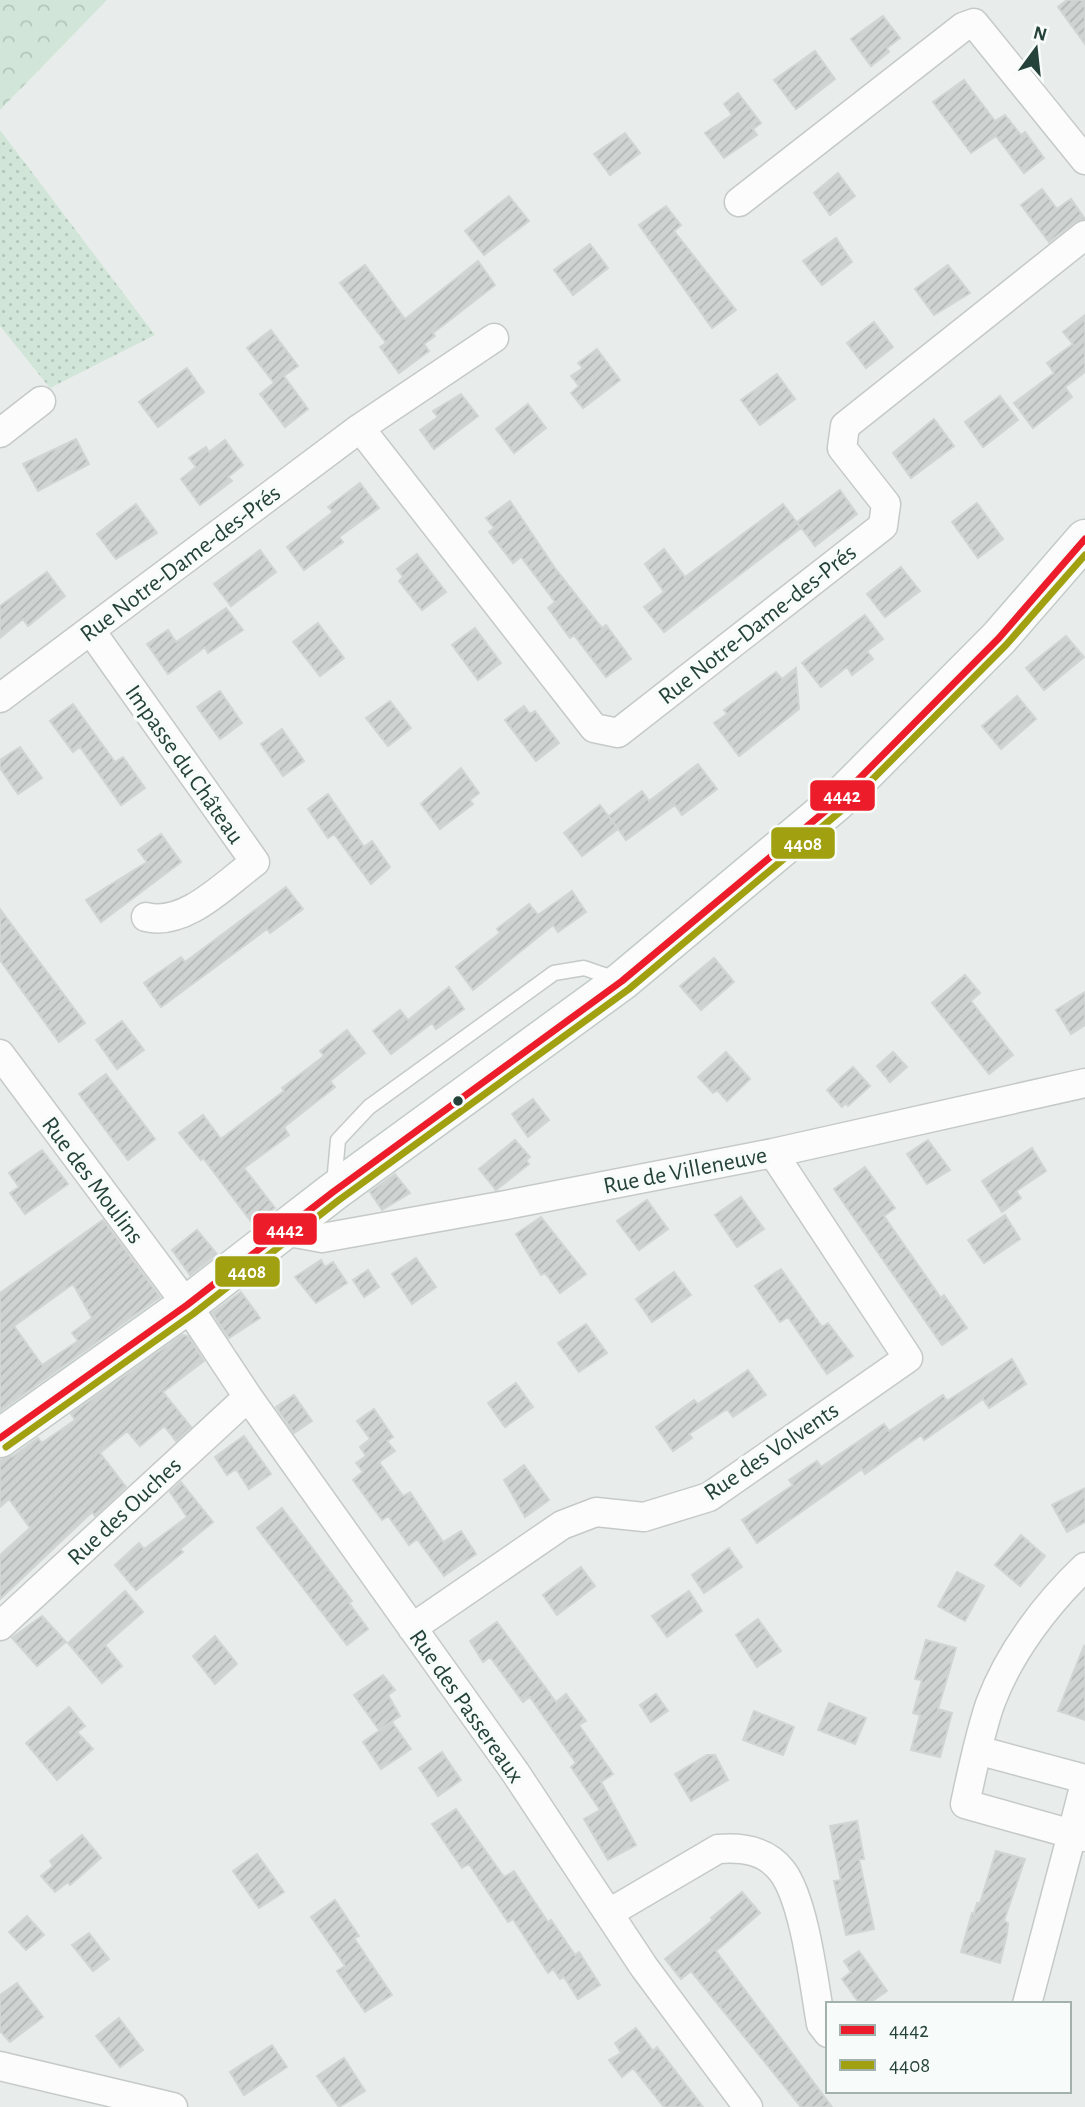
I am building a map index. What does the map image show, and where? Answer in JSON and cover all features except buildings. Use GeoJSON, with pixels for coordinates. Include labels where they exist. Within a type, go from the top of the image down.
{"type":"FeatureCollection","features":[{"type":"Feature","properties":{"kind":"main road"},"geometry":{"type":"LineString","coordinates":[[0,1438],[187,1305],[333,1192],[622,981],[835,803],[999,638],[1085,539]]}},
{"type":"Feature","properties":{"kind":"street"},"geometry":{"type":"LineString","coordinates":[[738,202],[963,27],[974,23],[1085,160]]}},
{"type":"Feature","properties":{"kind":"street","name":"Rue Notre-Dame-des-Prés"},"geometry":{"type":"LineString","coordinates":[[360,428],[594,729],[618,733],[883,526],[886,504],[842,449],[845,426],[1085,235]]}},
{"type":"Feature","properties":{"kind":"street","name":"Rue Notre-Dame-des-Prés"},"geometry":{"type":"LineString","coordinates":[[0,698],[360,428],[494,338]]}},
{"type":"Feature","properties":{"kind":"street"},"geometry":{"type":"LineString","coordinates":[[0,433],[41,401]]}},
{"type":"Feature","properties":{"kind":"street","name":"Impasse du Château"},"geometry":{"type":"LineString","coordinates":[[91,631],[255,862],[185,913],[161,921],[146,917]]}},
{"type":"Feature","properties":{"kind":"street","name":"Rue des Moulins"},"geometry":{"type":"LineString","coordinates":[[0,1054],[187,1305]]}},
{"type":"Feature","properties":{"kind":"street","name":"Rue de Villeneuve"},"geometry":{"type":"LineString","coordinates":[[284,1231],[322,1238],[773,1153],[1085,1083]]}},
{"type":"Feature","properties":{"kind":"street","name":"Rue des Volvents"},"geometry":{"type":"LineString","coordinates":[[412,1628],[562,1525],[596,1512],[644,1517],[709,1497],[908,1358],[773,1153]]}},
{"type":"Feature","properties":{"kind":"street","name":"Rue des Passereaux"},"geometry":{"type":"LineString","coordinates":[[187,1305],[644,1967],[748,2107]]}},
{"type":"Feature","properties":{"kind":"street","name":"Rue des Ouches"},"geometry":{"type":"LineString","coordinates":[[0,1626],[248,1397]]}},
{"type":"Feature","properties":{"kind":"street"},"geometry":{"type":"LineString","coordinates":[[1079,1836],[965,1804],[991,1703],[1013,1659],[1040,1617],[1085,1567]]}},
{"type":"Feature","properties":{"kind":"street"},"geometry":{"type":"LineString","coordinates":[[977,1750],[1085,1781],[1079,1836],[1028,2002]]}},
{"type":"Feature","properties":{"kind":"street"},"geometry":{"type":"LineString","coordinates":[[609,1913],[718,1849],[738,1847],[768,1858],[782,1871],[794,1896],[821,2024],[826,2030]]}},
{"type":"Feature","properties":{"kind":"street"},"geometry":{"type":"LineString","coordinates":[[0,2066],[173,2107]]}},
{"type":"Feature","properties":{"kind":"green space"},"geometry":{"type":"Polygon","coordinates":[[[0,0],[107,0],[0,110],[0,0]]]}},
{"type":"Feature","properties":{"kind":"green space"},"geometry":{"type":"Polygon","coordinates":[[[0,130],[155,335],[50,388],[0,326],[0,130]]]}},
{"type":"Feature","properties":{"kind":"transit line","name":"4442"},"geometry":{"type":"LineString","coordinates":[[0,1438],[187,1305],[333,1192],[622,981],[835,803],[999,638],[1085,539]]}},
{"type":"Feature","properties":{"kind":"transit line","name":"4408"},"geometry":{"type":"LineString","coordinates":[[6,1447],[193,1314],[339,1200],[629,989],[842,810],[1006,645],[1085,555]]}}]}
